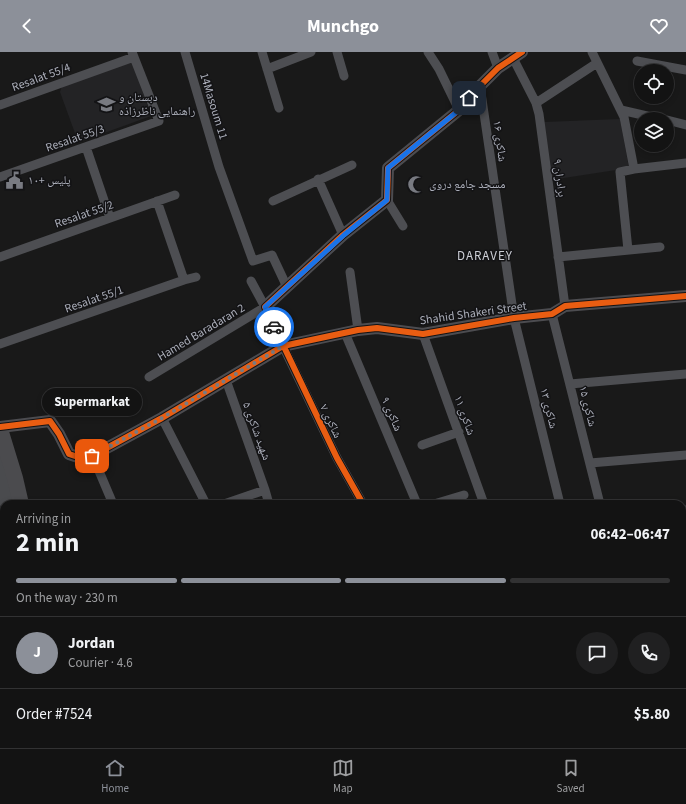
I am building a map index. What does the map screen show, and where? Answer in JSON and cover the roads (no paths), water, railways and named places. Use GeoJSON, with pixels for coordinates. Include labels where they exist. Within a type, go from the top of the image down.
{"type":"FeatureCollection","features":[{"type":"Feature","properties":{"kind":"highway"},"geometry":{"type":"LineString","coordinates":[[0,428],[20,500]]}},
{"type":"Feature","properties":{"kind":"main road"},"geometry":{"type":"LineString","coordinates":[[0,436],[2,482],[6,500]]}},
{"type":"Feature","properties":{"kind":"street","name":"14Masoum 11"},"geometry":{"type":"LineString","coordinates":[[185,52],[219,166],[253,261],[272,255],[287,286]]}},
{"type":"Feature","properties":{"kind":"street"},"geometry":{"type":"LineString","coordinates":[[262,52],[280,108]]}},
{"type":"Feature","properties":{"kind":"street"},"geometry":{"type":"LineString","coordinates":[[267,69],[312,52]]}},
{"type":"Feature","properties":{"kind":"street"},"geometry":{"type":"LineString","coordinates":[[337,52],[344,76]]}},
{"type":"Feature","properties":{"kind":"street"},"geometry":{"type":"LineString","coordinates":[[428,52],[439,69],[459,110]]}},
{"type":"Feature","properties":{"kind":"street"},"geometry":{"type":"LineString","coordinates":[[492,52],[498,68]]}},
{"type":"Feature","properties":{"kind":"street"},"geometry":{"type":"LineString","coordinates":[[592,52],[624,117],[634,169]]}},
{"type":"Feature","properties":{"kind":"street","name":"Resalat 55/4"},"geometry":{"type":"LineString","coordinates":[[0,105],[133,54]]}},
{"type":"Feature","properties":{"kind":"street","name":"Resalat 55/3"},"geometry":{"type":"LineString","coordinates":[[0,177],[159,121],[133,54]]}},
{"type":"Feature","properties":{"kind":"street"},"geometry":{"type":"LineString","coordinates":[[403,226],[387,200],[388,168],[459,110],[498,68],[518,55]]}},
{"type":"Feature","properties":{"kind":"street","name":"برادران ۹"},"geometry":{"type":"LineString","coordinates":[[518,55],[539,114],[565,306]]}},
{"type":"Feature","properties":{"kind":"street"},"geometry":{"type":"LineString","coordinates":[[637,61],[686,70]]}},
{"type":"Feature","properties":{"kind":"street"},"geometry":{"type":"LineString","coordinates":[[536,103],[597,63]]}},
{"type":"Feature","properties":{"kind":"street","name":"شاکری ۱۶"},"geometry":{"type":"LineString","coordinates":[[480,86],[514,318]]}},
{"type":"Feature","properties":{"kind":"street"},"geometry":{"type":"LineString","coordinates":[[621,110],[634,113]]}},
{"type":"Feature","properties":{"kind":"street"},"geometry":{"type":"LineString","coordinates":[[674,122],[686,125]]}},
{"type":"Feature","properties":{"kind":"street"},"geometry":{"type":"LineString","coordinates":[[86,147],[110,218]]}},
{"type":"Feature","properties":{"kind":"street"},"geometry":{"type":"LineString","coordinates":[[628,250],[620,172],[686,163]]}},
{"type":"Feature","properties":{"kind":"street"},"geometry":{"type":"LineString","coordinates":[[273,201],[318,179],[352,165]]}},
{"type":"Feature","properties":{"kind":"street"},"geometry":{"type":"LineString","coordinates":[[318,179],[344,235]]}},
{"type":"Feature","properties":{"kind":"street","name":"Resalat 55/2"},"geometry":{"type":"LineString","coordinates":[[0,257],[175,195]]}},
{"type":"Feature","properties":{"kind":"street"},"geometry":{"type":"LineString","coordinates":[[265,307],[344,235],[387,200]]}},
{"type":"Feature","properties":{"kind":"street"},"geometry":{"type":"LineString","coordinates":[[158,201],[184,280]]}},
{"type":"Feature","properties":{"kind":"street"},"geometry":{"type":"LineString","coordinates":[[558,257],[660,247]]}},
{"type":"Feature","properties":{"kind":"street"},"geometry":{"type":"LineString","coordinates":[[350,272],[358,330]]}},
{"type":"Feature","properties":{"kind":"street","name":"Resalat 55/1"},"geometry":{"type":"LineString","coordinates":[[0,344],[196,277]]}},
{"type":"Feature","properties":{"kind":"street"},"geometry":{"type":"LineString","coordinates":[[251,281],[283,346]]}},
{"type":"Feature","properties":{"kind":"street","name":"Shahid Shakeri Street"},"geometry":{"type":"LineString","coordinates":[[0,428],[50,421],[59,434],[69,454],[81,458],[92,456],[162,418],[283,346],[358,330],[377,328],[423,334],[514,318],[552,314],[565,306],[686,296]]}},
{"type":"Feature","properties":{"kind":"street","name":"Hamed Baradaran 2"},"geometry":{"type":"LineString","coordinates":[[148,377],[265,307]]}},
{"type":"Feature","properties":{"kind":"street","name":"شاکری ۱۵"},"geometry":{"type":"LineString","coordinates":[[552,314],[599,500]]}},
{"type":"Feature","properties":{"kind":"street","name":"شاکری ۱۳"},"geometry":{"type":"LineString","coordinates":[[514,318],[559,500]]}},
{"type":"Feature","properties":{"kind":"street","name":"شاکری ۹"},"geometry":{"type":"LineString","coordinates":[[345,332],[415,500]]}},
{"type":"Feature","properties":{"kind":"street","name":"شاکری ۱۱"},"geometry":{"type":"LineString","coordinates":[[423,334],[483,500]]}},
{"type":"Feature","properties":{"kind":"street","name":"شاکری ۷"},"geometry":{"type":"LineString","coordinates":[[283,346],[337,458],[361,500]]}},
{"type":"Feature","properties":{"kind":"street"},"geometry":{"type":"LineString","coordinates":[[570,384],[686,374]]}},
{"type":"Feature","properties":{"kind":"street","name":"شهید شاکری ۵"},"geometry":{"type":"LineString","coordinates":[[226,380],[268,500]]}},
{"type":"Feature","properties":{"kind":"street"},"geometry":{"type":"LineString","coordinates":[[162,418],[204,500]]}},
{"type":"Feature","properties":{"kind":"street"},"geometry":{"type":"LineString","coordinates":[[422,445],[459,432]]}},
{"type":"Feature","properties":{"kind":"street"},"geometry":{"type":"LineString","coordinates":[[590,463],[686,455]]}},
{"type":"Feature","properties":{"kind":"street"},"geometry":{"type":"LineString","coordinates":[[99,471],[110,500]]}},
{"type":"Feature","properties":{"kind":"street"},"geometry":{"type":"LineString","coordinates":[[236,500],[265,490]]}},
{"type":"Feature","properties":{"kind":"street"},"geometry":{"type":"LineString","coordinates":[[447,500],[464,495]]}},
{"type":"Feature","properties":{"kind":"place","name":"دبستان و راهنمایی ناظرزاذه"},"geometry":{"type":"Point","coordinates":[106,104]}},
{"type":"Feature","properties":{"kind":"place","name":"پلیس +۱۰"},"geometry":{"type":"Point","coordinates":[15,180]}},
{"type":"Feature","properties":{"kind":"place","name":"مسجد جامع دروی"},"geometry":{"type":"Point","coordinates":[416,184]}},
{"type":"Feature","properties":{"kind":"place","name":"Supermarkat"},"geometry":{"type":"Point","coordinates":[92,456]}},
{"type":"Feature","properties":{"kind":"district","name":"DARAVEY"},"geometry":{"type":"Point","coordinates":[485,255]}}]}
